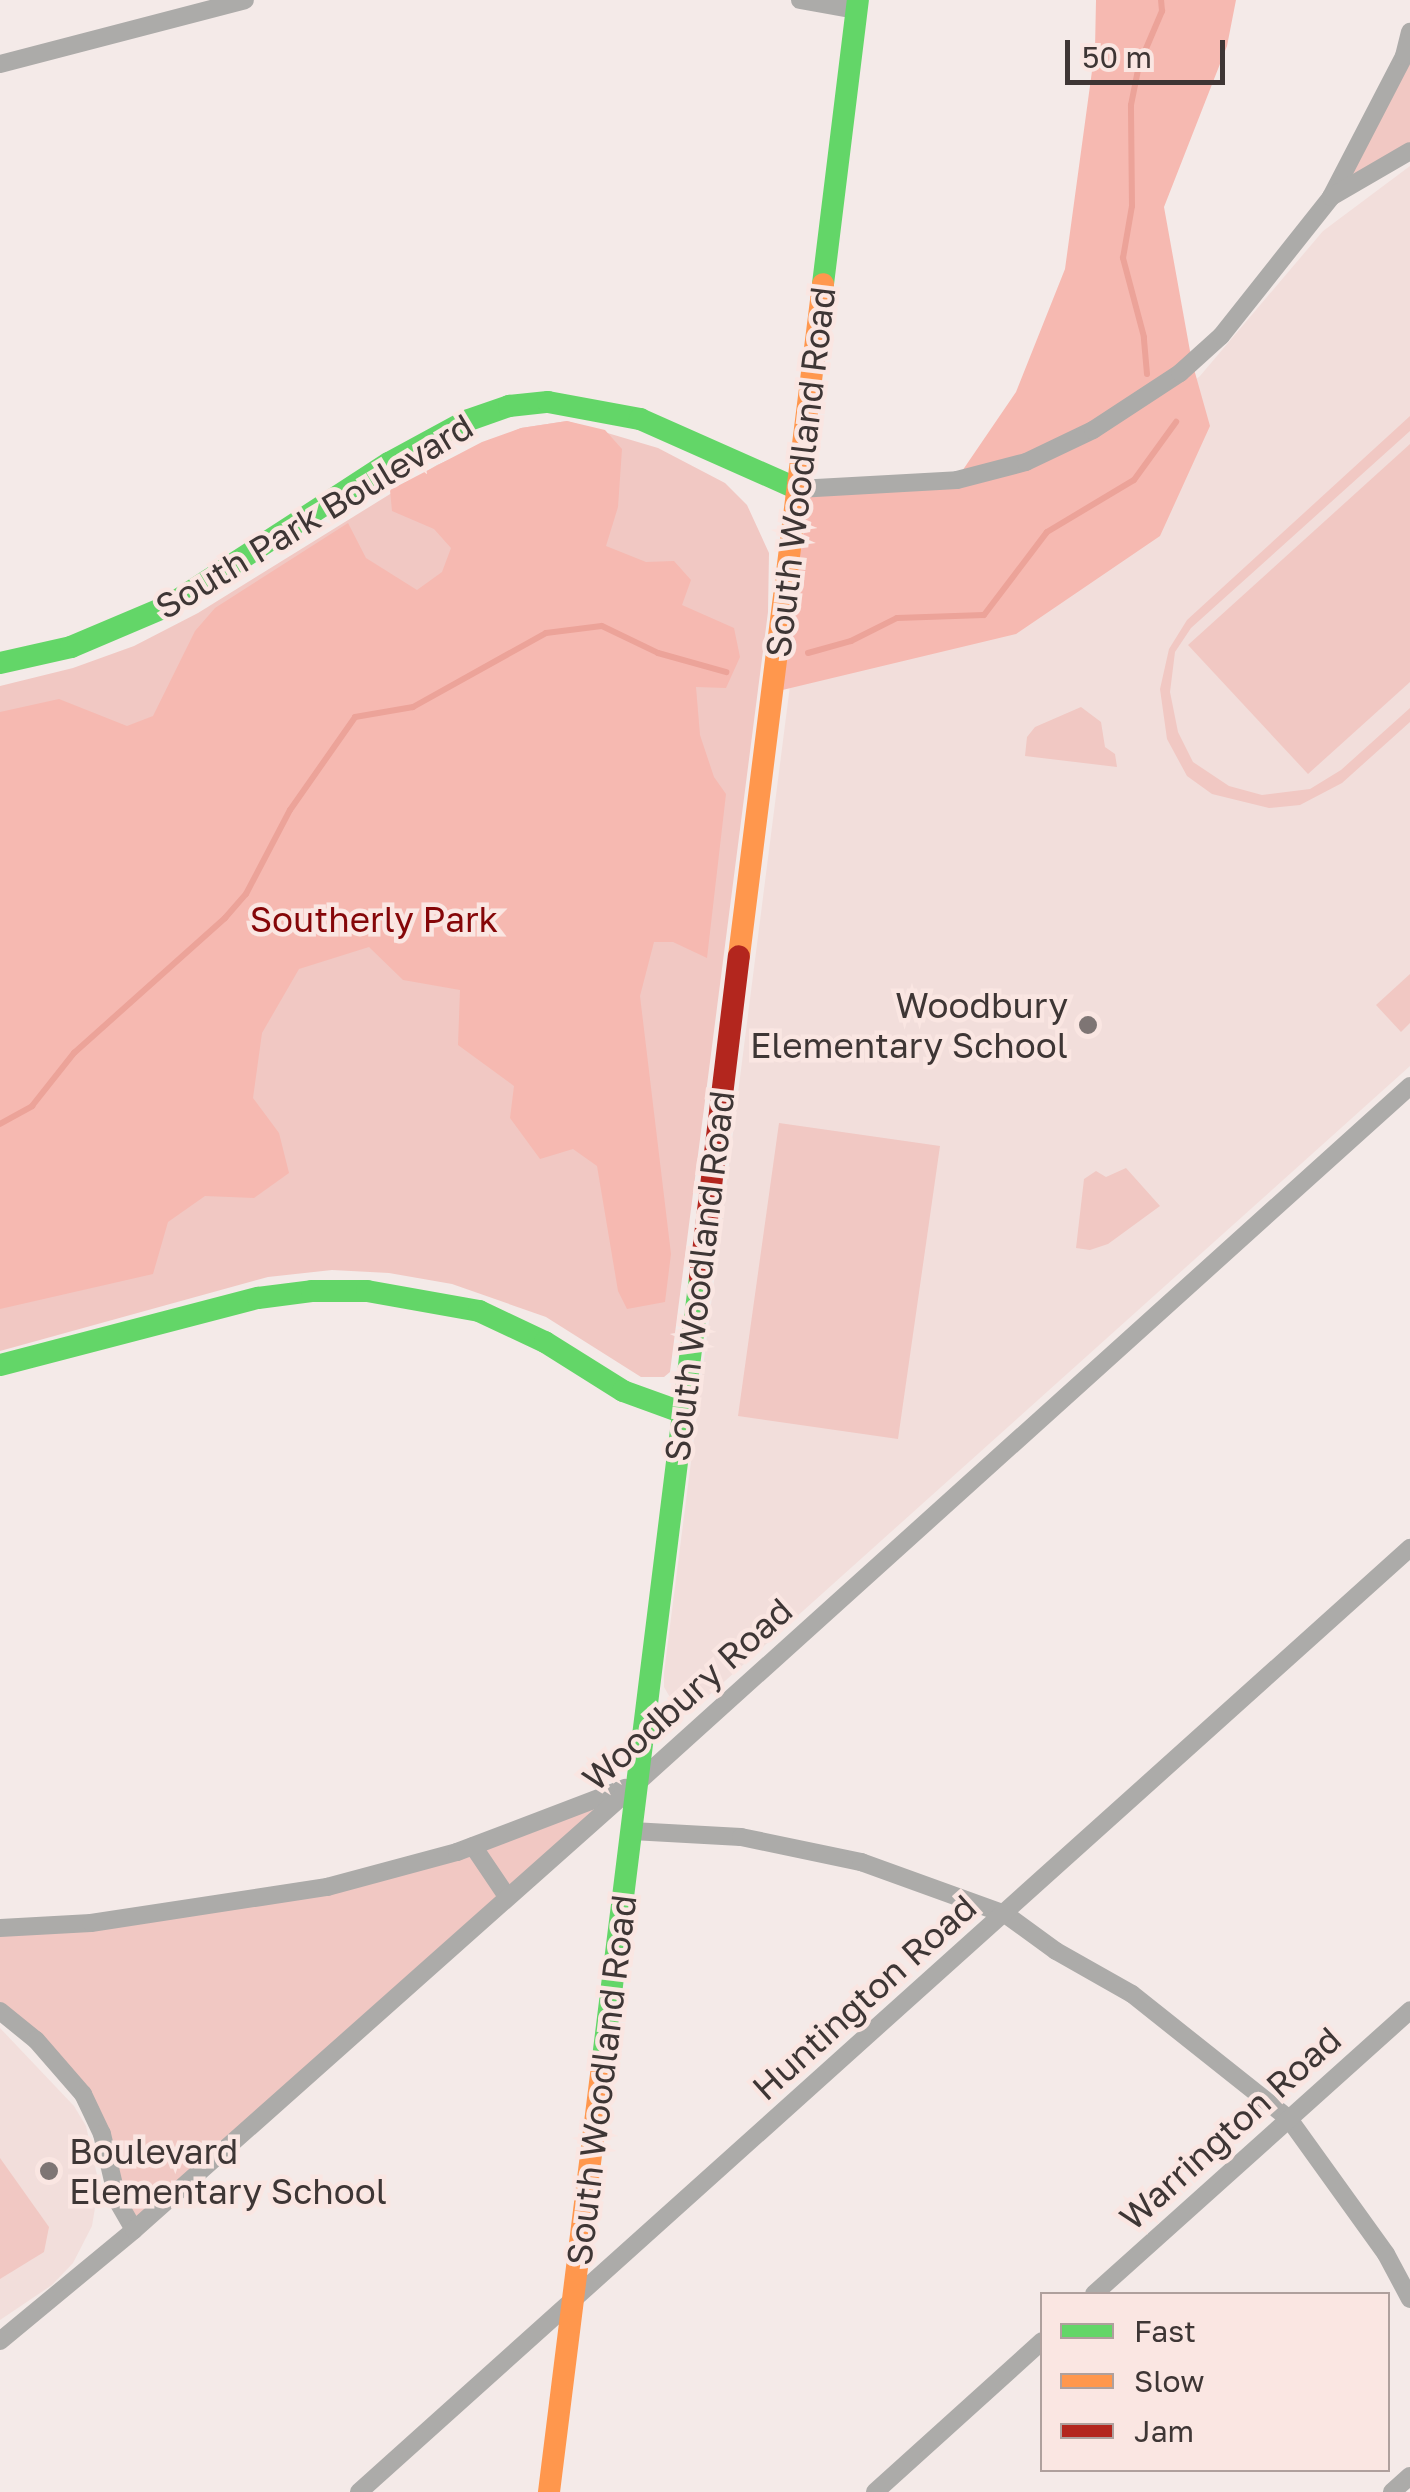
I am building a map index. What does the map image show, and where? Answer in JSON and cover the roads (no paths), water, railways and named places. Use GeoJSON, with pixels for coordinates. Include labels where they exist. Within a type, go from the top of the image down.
{"type":"FeatureCollection","features":[{"type":"Feature","properties":{"kind":"street"},"geometry":{"type":"LineString","coordinates":[[0,64],[245,0]]}},
{"type":"Feature","properties":{"kind":"street"},"geometry":{"type":"LineString","coordinates":[[800,0],[857,5]]}},
{"type":"Feature","properties":{"kind":"street","name":"South Woodland Road"},"geometry":{"type":"LineString","coordinates":[[549,2492],[857,5]]}},
{"type":"Feature","properties":{"kind":"street"},"geometry":{"type":"LineString","coordinates":[[798,489],[956,480],[1026,462],[1094,430],[1180,374],[1221,336],[1331,197],[1407,61],[1410,32]]}},
{"type":"Feature","properties":{"kind":"street"},"geometry":{"type":"LineString","coordinates":[[1331,197],[1410,150]]}},
{"type":"Feature","properties":{"kind":"street","name":"South Park Boulevard"},"geometry":{"type":"LineString","coordinates":[[0,663],[71,647],[170,605],[389,463],[466,421],[509,406],[548,402],[640,419],[798,489]]}},
{"type":"Feature","properties":{"kind":"street","name":"Woodbury Road"},"geometry":{"type":"LineString","coordinates":[[0,2341],[134,2230],[506,1895],[637,1783],[1410,1086]]}},
{"type":"Feature","properties":{"kind":"street"},"geometry":{"type":"LineString","coordinates":[[0,1365],[258,1298],[312,1291],[367,1291],[479,1310],[545,1342],[623,1391],[681,1412]]}},
{"type":"Feature","properties":{"kind":"street","name":"Huntington Road"},"geometry":{"type":"LineString","coordinates":[[359,2492],[1410,1548]]}},
{"type":"Feature","properties":{"kind":"street"},"geometry":{"type":"LineString","coordinates":[[0,1928],[91,1923],[327,1888],[474,1846],[637,1783]]}},
{"type":"Feature","properties":{"kind":"street"},"geometry":{"type":"LineString","coordinates":[[632,1831],[741,1838],[861,1862],[1005,1914],[1056,1951],[1132,1994],[1289,2119],[1386,2254],[1410,2298]]}},
{"type":"Feature","properties":{"kind":"street"},"geometry":{"type":"LineString","coordinates":[[474,1846],[506,1895]]}},
{"type":"Feature","properties":{"kind":"street"},"geometry":{"type":"LineString","coordinates":[[0,2010],[36,2040],[82,2094],[102,2134],[114,2190],[134,2230]]}},
{"type":"Feature","properties":{"kind":"street","name":"Warrington Road"},"geometry":{"type":"LineString","coordinates":[[1096,2292],[1410,2010]]}},
{"type":"Feature","properties":{"kind":"street"},"geometry":{"type":"LineString","coordinates":[[875,2492],[1040,2343]]}},
{"type":"Feature","properties":{"kind":"street"},"geometry":{"type":"LineString","coordinates":[[1392,2492],[1410,2476]]}},
{"type":"Feature","properties":{"kind":"waterway"},"geometry":{"type":"LineString","coordinates":[[1147,374],[1144,337],[1123,258],[1132,206],[1131,105],[1139,65],[1162,11],[1161,0]]}},
{"type":"Feature","properties":{"kind":"waterway"},"geometry":{"type":"LineString","coordinates":[[808,653],[851,641],[897,618],[984,615],[1047,532],[1134,480],[1176,422]]}},
{"type":"Feature","properties":{"kind":"waterway"},"geometry":{"type":"LineString","coordinates":[[0,1124],[32,1106],[74,1053],[225,918],[246,894],[290,810],[355,717],[413,707],[546,633],[602,626],[658,653],[726,672]]}},
{"type":"Feature","properties":{"kind":"place","name":"Woodbury Elementary School"},"geometry":{"type":"Point","coordinates":[1088,1025]}},
{"type":"Feature","properties":{"kind":"place","name":"Boulevard Elementary School"},"geometry":{"type":"Point","coordinates":[49,2171]}},
{"type":"Feature","properties":{"kind":"park label","name":"Southerly Park"},"geometry":{"type":"Point","coordinates":[374,919]}}]}
